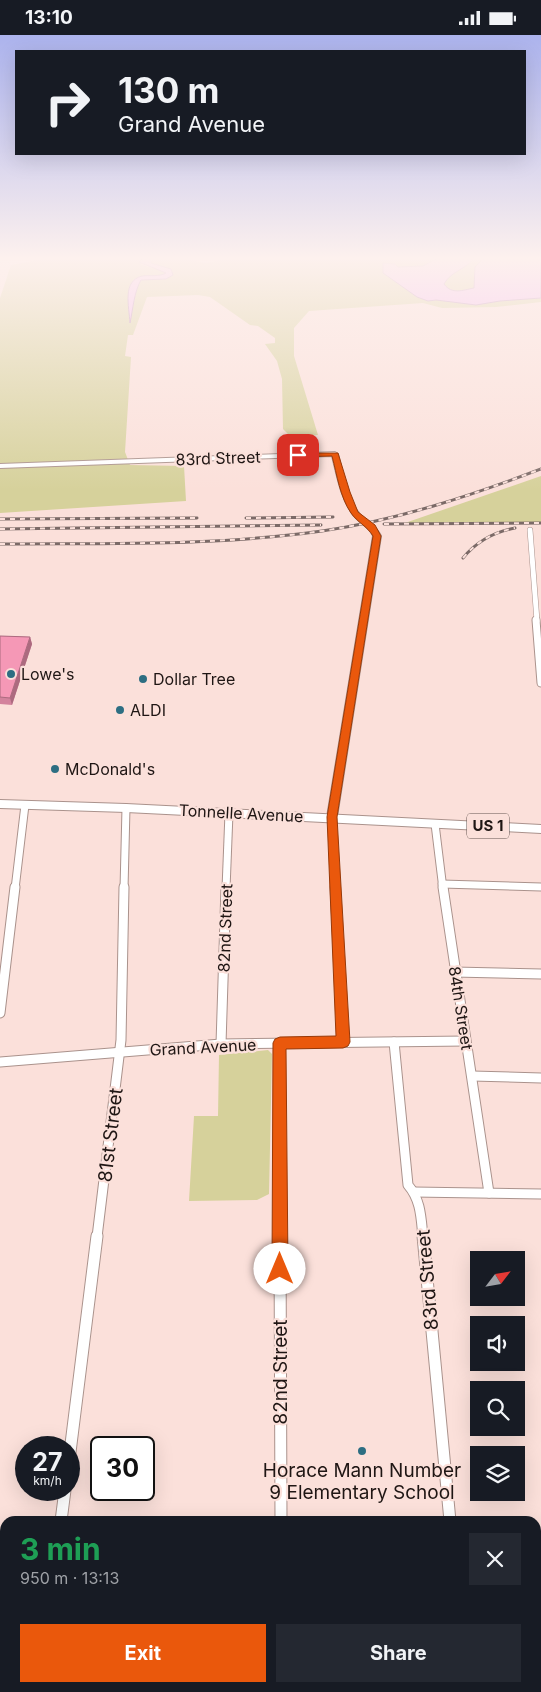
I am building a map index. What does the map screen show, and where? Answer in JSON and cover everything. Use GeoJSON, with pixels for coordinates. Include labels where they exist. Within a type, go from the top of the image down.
{"type":"FeatureCollection","features":[{"type":"Feature","properties":{"kind":"main road","name":"Tonnelle Avenue"},"geometry":{"type":"LineString","coordinates":[[0,804],[126,807],[541,829]]}},
{"type":"Feature","properties":{"kind":"street","name":"83rd Street"},"geometry":{"type":"LineString","coordinates":[[0,466],[335,454],[346,492],[355,513],[372,527],[377,536],[332,817],[343,1042]]}},
{"type":"Feature","properties":{"kind":"street"},"geometry":{"type":"LineString","coordinates":[[530,530],[540,633],[541,683]]}},
{"type":"Feature","properties":{"kind":"street"},"geometry":{"type":"LineString","coordinates":[[0,1013],[25,805]]}},
{"type":"Feature","properties":{"kind":"street","name":"81st Street"},"geometry":{"type":"LineString","coordinates":[[72,1436],[120,1052],[126,807]]}},
{"type":"Feature","properties":{"kind":"street","name":"82nd Street"},"geometry":{"type":"LineString","coordinates":[[222,1044],[229,813]]}},
{"type":"Feature","properties":{"kind":"street","name":"84th Street"},"geometry":{"type":"LineString","coordinates":[[435,824],[454,972],[472,1076],[488,1193]]}},
{"type":"Feature","properties":{"kind":"street"},"geometry":{"type":"LineString","coordinates":[[442,884],[541,887]]}},
{"type":"Feature","properties":{"kind":"street"},"geometry":{"type":"LineString","coordinates":[[454,972],[541,974]]}},
{"type":"Feature","properties":{"kind":"street","name":"Grand Avenue"},"geometry":{"type":"LineString","coordinates":[[0,1062],[222,1044],[466,1041]]}},
{"type":"Feature","properties":{"kind":"street","name":"82nd Street"},"geometry":{"type":"LineString","coordinates":[[280,1043],[280,1516]]}},
{"type":"Feature","properties":{"kind":"street","name":"83rd Street"},"geometry":{"type":"LineString","coordinates":[[394,1043],[408,1185],[414,1192],[420,1207],[450,1516]]}},
{"type":"Feature","properties":{"kind":"street"},"geometry":{"type":"LineString","coordinates":[[472,1076],[541,1078]]}},
{"type":"Feature","properties":{"kind":"street"},"geometry":{"type":"LineString","coordinates":[[414,1192],[541,1194]]}},
{"type":"Feature","properties":{"kind":"street"},"geometry":{"type":"LineString","coordinates":[[62,1516],[64,1501]]}},
{"type":"Feature","properties":{"kind":"shaded area"},"geometry":{"type":"Polygon","coordinates":[[[0,336],[128,336],[125,356],[131,357],[125,452],[130,465],[184,466],[186,501],[0,513],[0,336]]]}},
{"type":"Feature","properties":{"kind":"shaded area"},"geometry":{"type":"Polygon","coordinates":[[[273,336],[294,336],[294,356],[318,435],[291,437],[283,429],[282,379],[277,361],[265,344],[275,343],[275,338],[273,336]]]}},
{"type":"Feature","properties":{"kind":"shaded area"},"geometry":{"type":"Polygon","coordinates":[[[541,476],[541,523],[402,524],[541,476]]]}},
{"type":"Feature","properties":{"kind":"shaded area"},"geometry":{"type":"Polygon","coordinates":[[[268,1050],[272,1054],[269,1194],[257,1200],[189,1201],[194,1116],[218,1116],[219,1055],[268,1050]]]}},
{"type":"Feature","properties":{"kind":"building","name":"Lowe's"},"geometry":{"type":"Polygon","coordinates":[[[0,636],[30,637],[10,698],[0,697],[0,636]]]}},
{"type":"Feature","properties":{"kind":"railway"},"geometry":{"type":"LineString","coordinates":[[0,544],[202,541],[282,536],[322,531],[406,514],[488,489],[541,469]]}},
{"type":"Feature","properties":{"kind":"railway"},"geometry":{"type":"LineString","coordinates":[[246,518],[333,517]]}},
{"type":"Feature","properties":{"kind":"railway"},"geometry":{"type":"LineString","coordinates":[[0,519],[197,518]]}},
{"type":"Feature","properties":{"kind":"railway"},"geometry":{"type":"LineString","coordinates":[[384,524],[541,523]]}},
{"type":"Feature","properties":{"kind":"railway"},"geometry":{"type":"LineString","coordinates":[[0,529],[321,525]]}},
{"type":"Feature","properties":{"kind":"railway"},"geometry":{"type":"LineString","coordinates":[[463,558],[486,538],[515,528]]}},
{"type":"Feature","properties":{"kind":"place","name":"Lowe's"},"geometry":{"type":"Point","coordinates":[11,674]}},
{"type":"Feature","properties":{"kind":"place","name":"Dollar Tree"},"geometry":{"type":"Point","coordinates":[143,679]}},
{"type":"Feature","properties":{"kind":"place","name":"ALDI"},"geometry":{"type":"Point","coordinates":[120,710]}},
{"type":"Feature","properties":{"kind":"place","name":"McDonald's"},"geometry":{"type":"Point","coordinates":[55,769]}},
{"type":"Feature","properties":{"kind":"place","name":"Horace Mann Number 9 Elementary School"},"geometry":{"type":"Point","coordinates":[362,1451]}},
{"type":"Feature","properties":{"kind":"route"},"geometry":{"type":"LineString","coordinates":[[280,1269],[280,1043],[343,1042],[332,817],[358,649],[377,544],[377,536],[372,527],[355,513],[346,492],[335,454],[298,455]]}}]}
